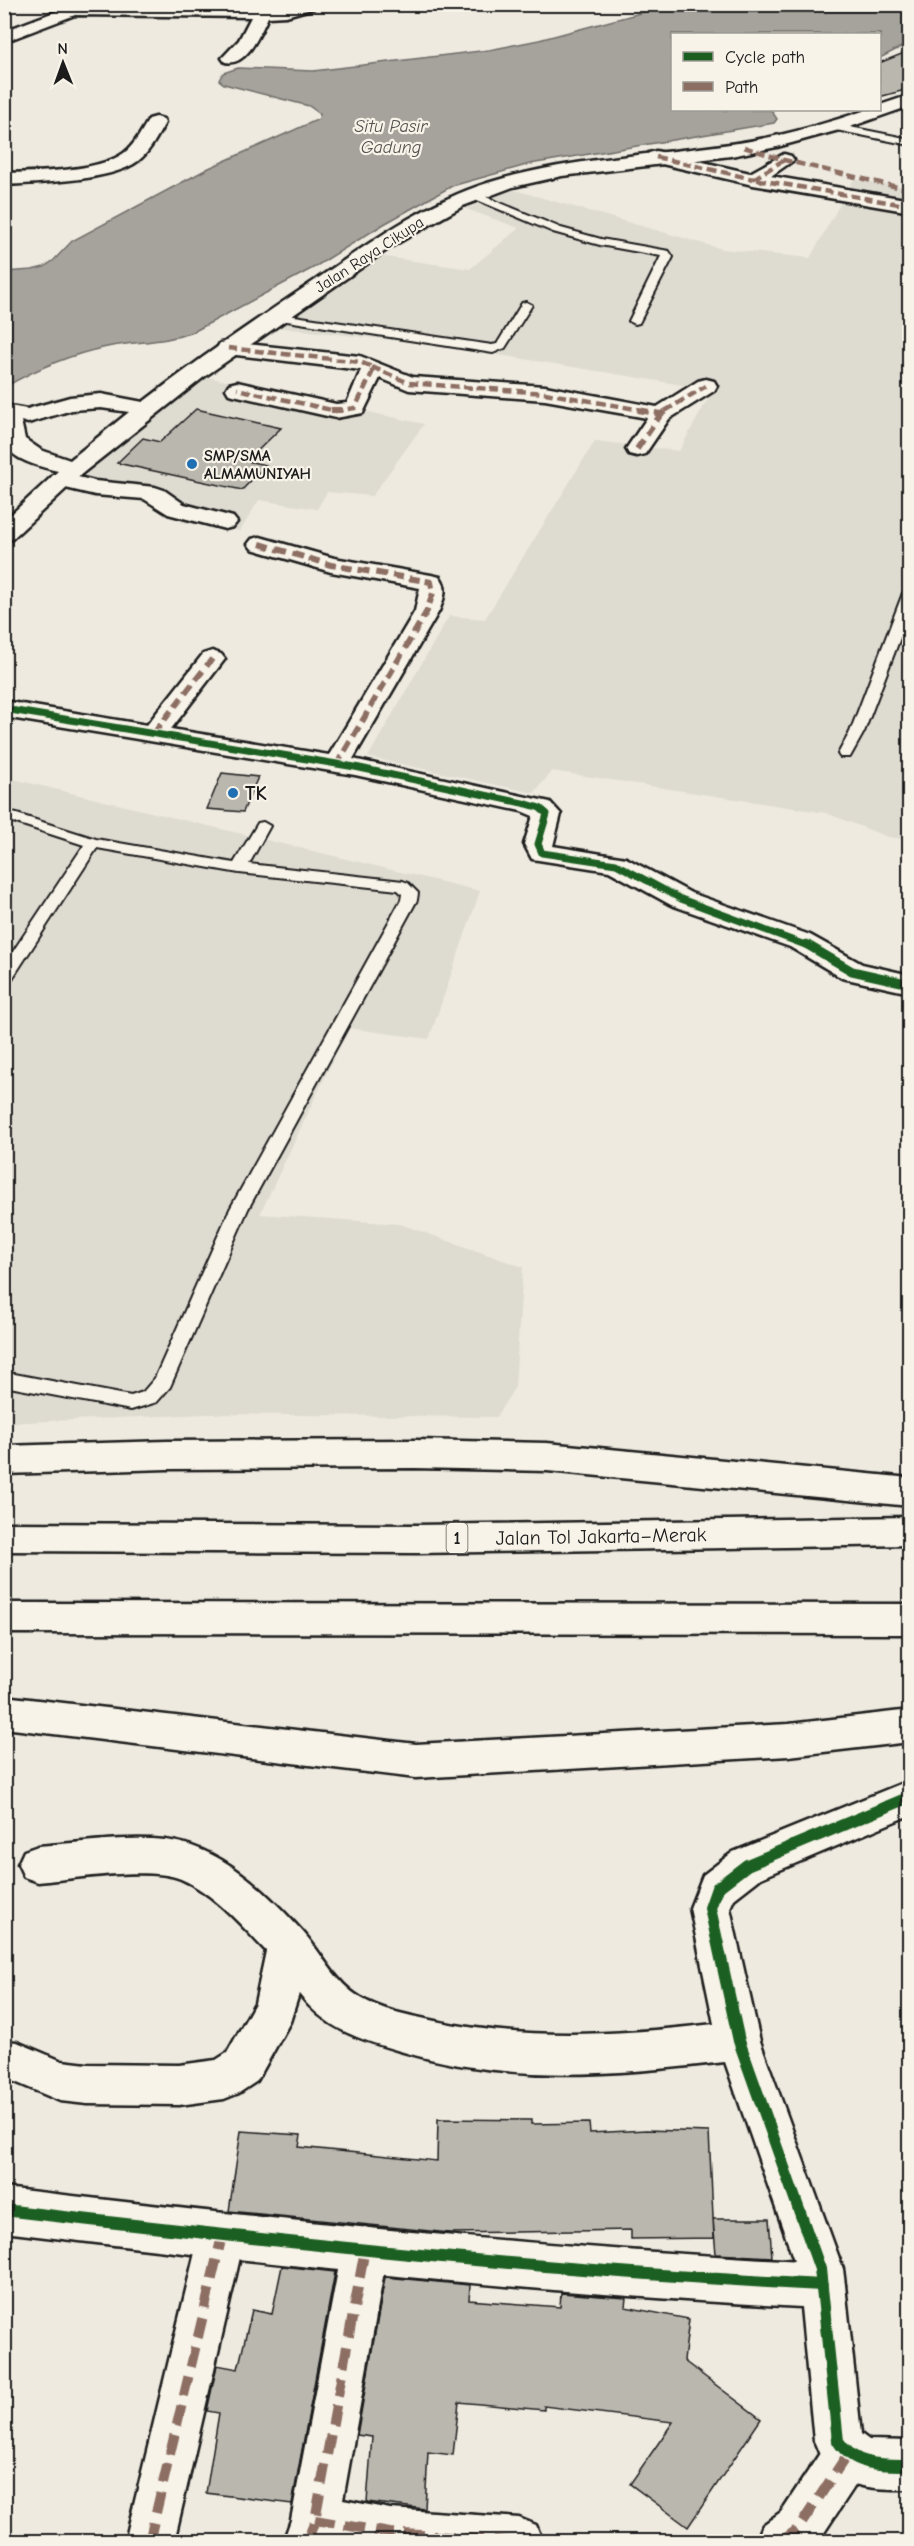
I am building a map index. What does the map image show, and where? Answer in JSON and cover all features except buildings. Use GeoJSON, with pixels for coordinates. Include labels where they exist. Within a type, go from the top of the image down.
{"type":"FeatureCollection","features":[{"type":"Feature","properties":{"kind":"main road"},"geometry":{"type":"LineString","coordinates":[[40,4],[71,11],[262,12],[286,11],[308,4]]}},
{"type":"Feature","properties":{"kind":"main road"},"geometry":{"type":"LineString","coordinates":[[4,37],[71,11]]}},
{"type":"Feature","properties":{"kind":"main road"},"geometry":{"type":"LineString","coordinates":[[231,58],[247,42],[262,12]]}},
{"type":"Feature","properties":{"kind":"main road","name":"Jalan Raya Cikupa"},"geometry":{"type":"LineString","coordinates":[[881,110],[909,100]]}},
{"type":"Feature","properties":{"kind":"main road","name":"Jalan Raya Cikupa"},"geometry":{"type":"LineString","coordinates":[[4,534],[68,474],[148,409],[228,348],[406,227],[474,195],[537,175],[656,157],[744,147],[836,127],[879,111]]}},
{"type":"Feature","properties":{"kind":"main road"},"geometry":{"type":"LineString","coordinates":[[4,179],[52,176],[119,164],[131,157],[156,123]]}},
{"type":"Feature","properties":{"kind":"main road"},"geometry":{"type":"LineString","coordinates":[[744,147],[905,199]]}},
{"type":"Feature","properties":{"kind":"main road"},"geometry":{"type":"LineString","coordinates":[[656,157],[753,178],[905,199]]}},
{"type":"Feature","properties":{"kind":"main road"},"geometry":{"type":"LineString","coordinates":[[753,178],[784,160]]}},
{"type":"Feature","properties":{"kind":"main road"},"geometry":{"type":"LineString","coordinates":[[228,348],[360,362],[409,383],[545,393],[661,414]]}},
{"type":"Feature","properties":{"kind":"main road"},"geometry":{"type":"LineString","coordinates":[[237,389],[336,411],[348,410],[356,408],[372,373],[372,367]]}},
{"type":"Feature","properties":{"kind":"main road"},"geometry":{"type":"LineString","coordinates":[[637,449],[661,414],[706,386]]}},
{"type":"Feature","properties":{"kind":"main road"},"geometry":{"type":"LineString","coordinates":[[148,409],[100,401],[70,404],[12,419],[14,440],[22,448],[95,488],[147,492],[156,495],[176,509],[225,522]]}},
{"type":"Feature","properties":{"kind":"main road"},"geometry":{"type":"LineString","coordinates":[[260,544],[331,565],[431,582],[433,597],[427,611],[337,764]]}},
{"type":"Feature","properties":{"kind":"main road"},"geometry":{"type":"LineString","coordinates":[[154,733],[212,659]]}},
{"type":"Feature","properties":{"kind":"main road"},"geometry":{"type":"LineString","coordinates":[[4,709],[337,764],[497,796],[540,808],[547,814],[538,844],[543,853],[616,864],[681,899],[800,940],[852,970],[889,981],[909,984]]}},
{"type":"Feature","properties":{"kind":"main road"},"geometry":{"type":"LineString","coordinates":[[4,1460],[167,1455],[415,1454],[547,1457],[909,1492]]}},
{"type":"Feature","properties":{"kind":"main road","name":"Jalan Tol Jakarta–Merak"},"geometry":{"type":"LineString","coordinates":[[4,1537],[417,1539],[909,1531]]}},
{"type":"Feature","properties":{"kind":"main road"},"geometry":{"type":"LineString","coordinates":[[4,1618],[909,1619]]}},
{"type":"Feature","properties":{"kind":"main road"},"geometry":{"type":"LineString","coordinates":[[4,1712],[416,1761],[789,1740],[909,1726]]}},
{"type":"Feature","properties":{"kind":"main road"},"geometry":{"type":"LineString","coordinates":[[909,1797],[747,1864],[717,1888],[710,1908],[739,2041],[821,2277],[838,2441],[847,2455],[867,2464],[909,2465]]}},
{"type":"Feature","properties":{"kind":"main road"},"geometry":{"type":"LineString","coordinates":[[38,1864],[152,1857],[180,1861],[228,1887],[288,1945],[312,1977],[340,2008],[375,2024],[408,2035],[469,2046],[542,2054],[618,2054],[739,2041]]}},
{"type":"Feature","properties":{"kind":"main road"},"geometry":{"type":"LineString","coordinates":[[4,2061],[17,2062],[60,2081],[87,2084],[179,2085],[224,2079],[242,2067],[275,2007],[288,1945]]}},
{"type":"Feature","properties":{"kind":"main road"},"geometry":{"type":"LineString","coordinates":[[4,2210],[222,2236],[683,2278],[821,2277]]}},
{"type":"Feature","properties":{"kind":"main road"},"geometry":{"type":"LineString","coordinates":[[149,2541],[222,2236]]}},
{"type":"Feature","properties":{"kind":"main road"},"geometry":{"type":"LineString","coordinates":[[365,2249],[311,2531],[519,2541]]}},
{"type":"Feature","properties":{"kind":"main road"},"geometry":{"type":"LineString","coordinates":[[780,2541],[798,2529],[847,2455]]}},
{"type":"Feature","properties":{"kind":"lane"},"geometry":{"type":"LineString","coordinates":[[836,127],[909,142]]}},
{"type":"Feature","properties":{"kind":"lane"},"geometry":{"type":"LineString","coordinates":[[474,195],[557,230],[600,242],[665,253],[667,257],[635,321]]}},
{"type":"Feature","properties":{"kind":"lane"},"geometry":{"type":"LineString","coordinates":[[274,316],[493,349],[501,346],[526,305]]}},
{"type":"Feature","properties":{"kind":"lane"},"geometry":{"type":"LineString","coordinates":[[845,754],[857,732],[909,593]]}},
{"type":"Feature","properties":{"kind":"lane"},"geometry":{"type":"LineString","coordinates":[[4,814],[93,843],[239,867],[403,886],[410,893],[409,900],[239,1209],[163,1382],[150,1397],[130,1403],[4,1379]]}},
{"type":"Feature","properties":{"kind":"lane"},"geometry":{"type":"LineString","coordinates":[[239,867],[263,826]]}},
{"type":"Feature","properties":{"kind":"lane"},"geometry":{"type":"LineString","coordinates":[[4,978],[93,843]]}},
{"type":"Feature","properties":{"kind":"shaded area"},"geometry":{"type":"Polygon","coordinates":[[[854,179],[909,188],[909,840],[888,837],[826,813],[552,771],[534,793],[368,757],[449,616],[485,619],[595,441],[679,451],[713,390],[444,346],[265,326],[378,256],[470,269],[519,228],[466,209],[511,189],[722,249],[810,258],[854,179]]]}},
{"type":"Feature","properties":{"kind":"shaded area"},"geometry":{"type":"Polygon","coordinates":[[[198,375],[424,424],[372,496],[327,492],[317,509],[259,500],[240,531],[180,522],[190,508],[64,484],[198,375]]]}},
{"type":"Feature","properties":{"kind":"shaded area"},"geometry":{"type":"Polygon","coordinates":[[[4,777],[480,891],[429,1039],[348,1028],[260,1214],[400,1224],[523,1267],[515,1387],[496,1417],[207,1414],[5,1423],[4,777]]]}},
{"type":"Feature","properties":{"kind":"water","name":"Situ Pasir Gadung"},"geometry":{"type":"Polygon","coordinates":[[[674,4],[909,5],[909,43],[881,57],[881,33],[671,33],[671,111],[772,111],[777,119],[774,123],[530,164],[452,186],[384,224],[313,268],[193,332],[171,338],[107,347],[81,354],[42,368],[5,387],[5,272],[44,267],[72,241],[209,168],[319,119],[320,114],[309,106],[224,84],[219,80],[223,73],[238,68],[313,71],[489,50],[539,40],[674,4]]]}},
{"type":"Feature","properties":{"kind":"marked path"},"geometry":{"type":"LineString","coordinates":[[744,147],[784,160],[910,190]]}},
{"type":"Feature","properties":{"kind":"marked path"},"geometry":{"type":"LineString","coordinates":[[656,157],[753,179]]}},
{"type":"Feature","properties":{"kind":"marked path"},"geometry":{"type":"LineString","coordinates":[[784,160],[753,179],[905,205]]}},
{"type":"Feature","properties":{"kind":"marked path"},"geometry":{"type":"LineString","coordinates":[[228,348],[360,362],[372,367],[372,373],[355,408],[336,411],[237,389]]}},
{"type":"Feature","properties":{"kind":"marked path"},"geometry":{"type":"LineString","coordinates":[[372,367],[409,383],[545,393],[661,414],[706,386]]}},
{"type":"Feature","properties":{"kind":"marked path"},"geometry":{"type":"LineString","coordinates":[[637,449],[661,414]]}},
{"type":"Feature","properties":{"kind":"marked path"},"geometry":{"type":"LineString","coordinates":[[260,544],[331,565],[431,582],[433,593],[427,611],[337,764]]}},
{"type":"Feature","properties":{"kind":"marked path"},"geometry":{"type":"LineString","coordinates":[[154,733],[212,659]]}},
{"type":"Feature","properties":{"kind":"marked path"},"geometry":{"type":"LineString","coordinates":[[149,2542],[222,2236]]}},
{"type":"Feature","properties":{"kind":"marked path"},"geometry":{"type":"LineString","coordinates":[[307,2542],[315,2520],[365,2249]]}},
{"type":"Feature","properties":{"kind":"marked path"},"geometry":{"type":"LineString","coordinates":[[780,2542],[798,2529],[847,2455]]}},
{"type":"Feature","properties":{"kind":"marked path"},"geometry":{"type":"LineString","coordinates":[[315,2520],[390,2533],[519,2542]]}},
{"type":"Feature","properties":{"kind":"cycle path"},"geometry":{"type":"LineString","coordinates":[[4,709],[355,767],[527,804],[540,808],[547,814],[538,844],[542,853],[616,864],[681,899],[800,941],[852,971],[910,984]]}},
{"type":"Feature","properties":{"kind":"cycle path"},"geometry":{"type":"LineString","coordinates":[[910,1797],[747,1865],[717,1888],[710,1908],[739,2041],[820,2269],[838,2441],[851,2457],[859,2461],[879,2465],[910,2465]]}},
{"type":"Feature","properties":{"kind":"cycle path"},"geometry":{"type":"LineString","coordinates":[[4,2210],[222,2236],[683,2278],[822,2285]]}},
{"type":"Feature","properties":{"kind":"place","name":"SMP/SMA ALMAMUNIYAH"},"geometry":{"type":"Point","coordinates":[192,464]}},
{"type":"Feature","properties":{"kind":"place","name":"TK"},"geometry":{"type":"Point","coordinates":[233,793]}}]}
